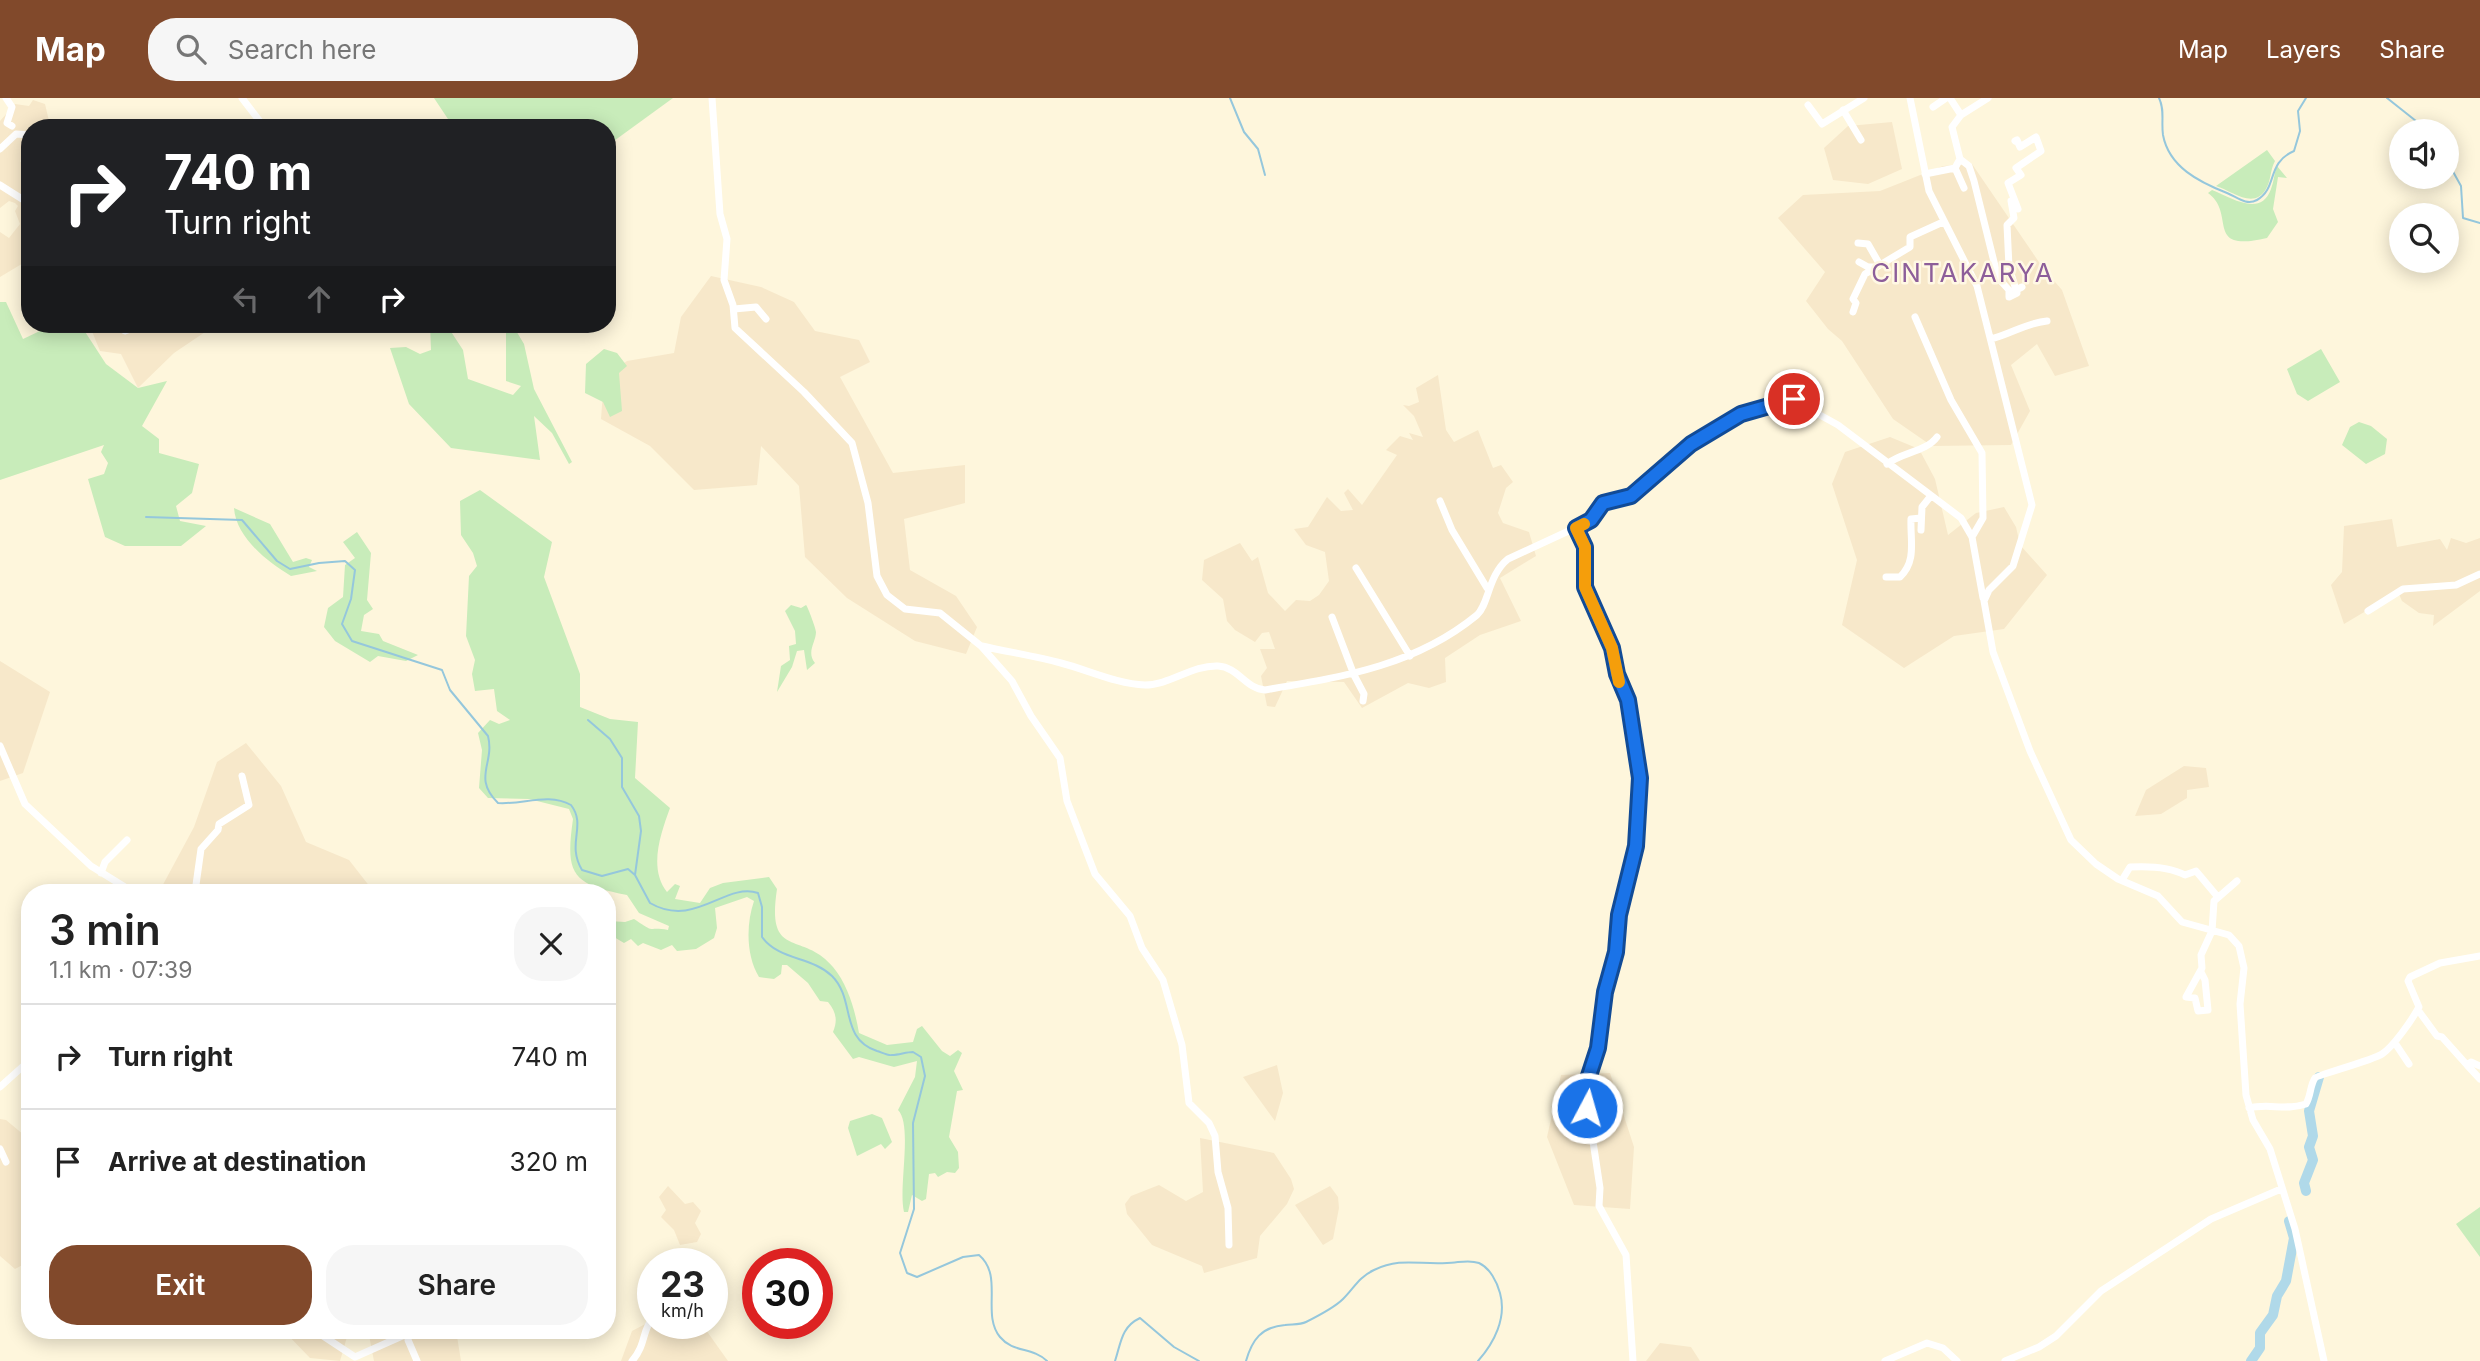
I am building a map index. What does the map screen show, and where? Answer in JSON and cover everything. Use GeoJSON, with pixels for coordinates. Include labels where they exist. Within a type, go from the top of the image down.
{"type":"FeatureCollection","features":[{"type":"Feature","properties":{"kind":"street"},"geometry":{"type":"LineString","coordinates":[[6,98],[12,106],[7,121],[12,127]]}},
{"type":"Feature","properties":{"kind":"street"},"geometry":{"type":"LineString","coordinates":[[242,98],[258,119]]}},
{"type":"Feature","properties":{"kind":"street"},"geometry":{"type":"LineString","coordinates":[[712,98],[721,221],[726,236],[724,280],[734,309],[733,323],[738,333],[804,391],[852,443],[868,503],[877,576],[887,596],[905,609],[940,613],[981,646],[1012,681],[1031,716],[1060,758],[1068,801],[1095,874],[1130,916],[1142,948],[1163,979],[1182,1045],[1189,1103],[1209,1123],[1216,1136],[1217,1172],[1228,1208],[1229,1245]]}},
{"type":"Feature","properties":{"kind":"street"},"geometry":{"type":"LineString","coordinates":[[1808,105],[1822,124],[1864,98]]}},
{"type":"Feature","properties":{"kind":"street"},"geometry":{"type":"LineString","coordinates":[[1910,98],[1929,191],[1977,286],[2032,505],[2013,566],[1989,590],[1984,601]]}},
{"type":"Feature","properties":{"kind":"street"},"geometry":{"type":"LineString","coordinates":[[1933,107],[1948,98],[1961,115]]}},
{"type":"Feature","properties":{"kind":"street"},"geometry":{"type":"LineString","coordinates":[[1988,98],[1961,115],[1952,127],[1960,159],[1969,166],[1977,190],[1998,278],[2009,290],[2010,297],[2019,289],[2009,260],[2007,225],[2014,218],[2008,183],[2021,175],[2016,168],[2041,151],[2036,137],[2021,147],[2017,140],[2015,141]]}},
{"type":"Feature","properties":{"kind":"street"},"geometry":{"type":"LineString","coordinates":[[1843,110],[1861,140]]}},
{"type":"Feature","properties":{"kind":"street"},"geometry":{"type":"LineString","coordinates":[[0,149],[16,134],[21,134]]}},
{"type":"Feature","properties":{"kind":"street"},"geometry":{"type":"LineString","coordinates":[[1925,174],[1955,168],[1960,159]]}},
{"type":"Feature","properties":{"kind":"street"},"geometry":{"type":"LineString","coordinates":[[1955,168],[1964,188]]}},
{"type":"Feature","properties":{"kind":"street"},"geometry":{"type":"LineString","coordinates":[[0,185],[21,198]]}},
{"type":"Feature","properties":{"kind":"street"},"geometry":{"type":"LineString","coordinates":[[2012,198],[2018,209]]}},
{"type":"Feature","properties":{"kind":"street"},"geometry":{"type":"LineString","coordinates":[[1853,312],[1856,303],[1853,299],[1863,276],[1910,247],[1910,237],[1943,222]]}},
{"type":"Feature","properties":{"kind":"street"},"geometry":{"type":"LineString","coordinates":[[1858,243],[1868,244],[1879,266]]}},
{"type":"Feature","properties":{"kind":"street"},"geometry":{"type":"LineString","coordinates":[[1859,262],[1868,267],[1879,266]]}},
{"type":"Feature","properties":{"kind":"street"},"geometry":{"type":"LineString","coordinates":[[734,309],[756,307],[766,319]]}},
{"type":"Feature","properties":{"kind":"street"},"geometry":{"type":"LineString","coordinates":[[1915,317],[1951,400],[1982,453],[1983,518],[1972,537]]}},
{"type":"Feature","properties":{"kind":"street"},"geometry":{"type":"LineString","coordinates":[[1992,339],[2014,334],[2032,322],[2046,321]]}},
{"type":"Feature","properties":{"kind":"street"},"geometry":{"type":"LineString","coordinates":[[981,646],[1059,662],[1141,685],[1158,683],[1186,672],[1218,666],[1235,672],[1250,686],[1259,689],[1354,676],[1410,656],[1479,613],[1498,569],[1508,559],[1591,520],[1603,503],[1631,496],[1691,444],[1741,414],[1788,400],[1804,404],[1838,425],[1961,518],[1972,537],[1993,652],[2061,824],[2077,848],[2122,880],[2158,896],[2182,922],[2232,937],[2242,955],[2242,1073],[2249,1108],[2270,1149],[2295,1229],[2324,1361]]}},
{"type":"Feature","properties":{"kind":"street"},"geometry":{"type":"LineString","coordinates":[[1887,464],[1897,456],[1928,445],[1937,437]]}},
{"type":"Feature","properties":{"kind":"street"},"geometry":{"type":"LineString","coordinates":[[1921,530],[1922,507],[1930,497]]}},
{"type":"Feature","properties":{"kind":"street"},"geometry":{"type":"LineString","coordinates":[[1440,501],[1452,530],[1488,588]]}},
{"type":"Feature","properties":{"kind":"street"},"geometry":{"type":"LineString","coordinates":[[1886,578],[1900,577],[1908,567],[1913,549],[1911,520],[1921,518]]}},
{"type":"Feature","properties":{"kind":"street"},"geometry":{"type":"LineString","coordinates":[[1576,528],[1585,547],[1585,587],[1612,648],[1617,674],[1628,700],[1640,778],[1636,846],[1619,915],[1616,952],[1605,992],[1598,1048],[1585,1088],[1601,1188],[1600,1207],[1626,1255],[1633,1361]]}},
{"type":"Feature","properties":{"kind":"street"},"geometry":{"type":"LineString","coordinates":[[1356,568],[1410,656]]}},
{"type":"Feature","properties":{"kind":"street"},"geometry":{"type":"LineString","coordinates":[[2368,611],[2403,589],[2456,585],[2480,574]]}},
{"type":"Feature","properties":{"kind":"street"},"geometry":{"type":"LineString","coordinates":[[1332,617],[1354,676],[1364,694],[1363,701]]}},
{"type":"Feature","properties":{"kind":"street"},"geometry":{"type":"LineString","coordinates":[[0,746],[23,801],[116,884]]}},
{"type":"Feature","properties":{"kind":"street"},"geometry":{"type":"LineString","coordinates":[[196,884],[203,845],[219,830],[219,824],[249,805],[242,776]]}},
{"type":"Feature","properties":{"kind":"street"},"geometry":{"type":"LineString","coordinates":[[101,873],[105,862],[127,840]]}},
{"type":"Feature","properties":{"kind":"street"},"geometry":{"type":"LineString","coordinates":[[2122,880],[2130,867],[2135,866],[2152,870],[2174,868],[2185,875],[2196,871],[2217,896]]}},
{"type":"Feature","properties":{"kind":"street"},"geometry":{"type":"LineString","coordinates":[[2201,972],[2186,997],[2195,998],[2198,1011],[2208,1010],[2205,980],[2201,972],[2201,954],[2212,931],[2217,896],[2237,881]]}},
{"type":"Feature","properties":{"kind":"street"},"geometry":{"type":"LineString","coordinates":[[2249,1108],[2266,1104],[2277,1109],[2304,1106],[2311,1095],[2314,1079],[2320,1074],[2352,1067],[2379,1056],[2395,1043],[2418,1010],[2419,1004],[2408,981],[2410,977],[2440,963],[2480,956]]}},
{"type":"Feature","properties":{"kind":"street"},"geometry":{"type":"LineString","coordinates":[[2418,1010],[2437,1036],[2442,1037],[2480,1079]]}},
{"type":"Feature","properties":{"kind":"street"},"geometry":{"type":"LineString","coordinates":[[2395,1043],[2409,1064]]}},
{"type":"Feature","properties":{"kind":"street"},"geometry":{"type":"LineString","coordinates":[[2467,1065],[2471,1062],[2480,1066]]}},
{"type":"Feature","properties":{"kind":"street"},"geometry":{"type":"LineString","coordinates":[[0,1087],[21,1068]]}},
{"type":"Feature","properties":{"kind":"street"},"geometry":{"type":"LineString","coordinates":[[0,1149],[6,1162]]}},
{"type":"Feature","properties":{"kind":"street"},"geometry":{"type":"LineString","coordinates":[[2005,1361],[2039,1347],[2062,1332],[2101,1292],[2211,1219],[2281,1189]]}},
{"type":"Feature","properties":{"kind":"street"},"geometry":{"type":"LineString","coordinates":[[328,1339],[355,1357],[395,1339]]}},
{"type":"Feature","properties":{"kind":"street"},"geometry":{"type":"LineString","coordinates":[[408,1339],[417,1361]]}},
{"type":"Feature","properties":{"kind":"street"},"geometry":{"type":"LineString","coordinates":[[632,1361],[642,1349],[644,1339]]}},
{"type":"Feature","properties":{"kind":"street"},"geometry":{"type":"LineString","coordinates":[[1885,1361],[1927,1343],[1943,1348],[1957,1361]]}},
{"type":"Feature","properties":{"kind":"shaded area"},"geometry":{"type":"Polygon","coordinates":[[[33,100],[45,104],[49,119],[21,119],[21,264],[0,277],[0,232],[9,238],[20,224],[15,211],[18,206],[15,203],[9,201],[0,208],[0,121],[15,104],[29,106],[33,100]]]}},
{"type":"Feature","properties":{"kind":"shaded area"},"geometry":{"type":"Polygon","coordinates":[[[1892,122],[1902,169],[1868,184],[1833,180],[1824,148],[1848,126],[1892,122]]]}},
{"type":"Feature","properties":{"kind":"shaded area"},"geometry":{"type":"Polygon","coordinates":[[[1972,164],[2043,268],[2062,290],[2089,366],[2055,376],[2037,344],[2011,365],[2030,411],[2011,445],[1932,446],[1893,419],[1842,341],[1828,329],[1806,301],[1825,272],[1778,218],[1803,195],[1880,191],[1943,166],[1972,164]]]}},
{"type":"Feature","properties":{"kind":"shaded area"},"geometry":{"type":"Polygon","coordinates":[[[711,276],[761,287],[794,302],[815,331],[859,340],[870,362],[840,377],[893,473],[965,465],[965,503],[904,519],[910,570],[956,596],[977,627],[966,654],[915,641],[847,598],[805,557],[799,486],[761,446],[757,485],[694,490],[650,446],[601,419],[604,378],[627,361],[674,353],[681,317],[711,276]]]}},
{"type":"Feature","properties":{"kind":"shaded area"},"geometry":{"type":"Polygon","coordinates":[[[93,333],[204,333],[174,353],[138,388],[121,354],[100,351],[93,333]]]}},
{"type":"Feature","properties":{"kind":"shaded area"},"geometry":{"type":"Polygon","coordinates":[[[1438,375],[1446,430],[1454,442],[1478,430],[1493,468],[1501,465],[1513,482],[1506,488],[1498,513],[1503,523],[1529,532],[1536,556],[1500,578],[1521,621],[1480,635],[1445,658],[1446,682],[1429,688],[1408,683],[1362,708],[1344,682],[1287,681],[1275,707],[1267,706],[1261,676],[1267,668],[1260,649],[1275,649],[1269,632],[1262,633],[1255,642],[1235,630],[1227,621],[1223,599],[1202,580],[1204,560],[1240,543],[1252,561],[1258,557],[1268,593],[1285,611],[1296,600],[1310,601],[1319,595],[1329,581],[1325,552],[1306,545],[1294,529],[1308,527],[1327,497],[1341,511],[1353,510],[1344,493],[1348,489],[1362,505],[1397,455],[1386,450],[1400,436],[1413,440],[1409,433],[1423,437],[1414,416],[1403,405],[1419,402],[1416,388],[1438,375]]]}},
{"type":"Feature","properties":{"kind":"shaded area"},"geometry":{"type":"Polygon","coordinates":[[[1890,437],[1919,449],[1935,479],[1948,535],[1976,513],[2004,507],[2016,527],[2020,545],[2047,575],[2004,629],[1954,636],[1904,668],[1842,625],[1857,560],[1832,484],[1845,452],[1890,437]]]}},
{"type":"Feature","properties":{"kind":"shaded area"},"geometry":{"type":"Polygon","coordinates":[[[2392,519],[2397,547],[2440,539],[2447,550],[2451,538],[2466,543],[2480,538],[2480,591],[2433,626],[2434,615],[2419,613],[2402,601],[2398,592],[2344,624],[2331,585],[2342,572],[2344,526],[2392,519]]]}},
{"type":"Feature","properties":{"kind":"shaded area"},"geometry":{"type":"Polygon","coordinates":[[[0,661],[50,692],[23,773],[0,781],[0,661]]]}},
{"type":"Feature","properties":{"kind":"shaded area"},"geometry":{"type":"Polygon","coordinates":[[[246,743],[281,786],[306,842],[349,860],[368,884],[163,884],[194,827],[217,762],[246,743]]]}},
{"type":"Feature","properties":{"kind":"shaded area"},"geometry":{"type":"Polygon","coordinates":[[[2184,766],[2206,768],[2209,787],[2187,790],[2187,798],[2161,814],[2135,816],[2146,790],[2184,766]]]}},
{"type":"Feature","properties":{"kind":"shaded area"},"geometry":{"type":"Polygon","coordinates":[[[1277,1065],[1283,1093],[1275,1121],[1243,1077],[1277,1065]]]}},
{"type":"Feature","properties":{"kind":"shaded area"},"geometry":{"type":"Polygon","coordinates":[[[1610,1073],[1634,1147],[1630,1209],[1574,1205],[1547,1137],[1561,1075],[1610,1073]]]}},
{"type":"Feature","properties":{"kind":"shaded area"},"geometry":{"type":"Polygon","coordinates":[[[0,1119],[6,1120],[21,1132],[21,1266],[15,1269],[0,1256],[0,1119]]]}},
{"type":"Feature","properties":{"kind":"shaded area"},"geometry":{"type":"Polygon","coordinates":[[[1200,1138],[1274,1153],[1291,1179],[1294,1189],[1287,1204],[1260,1236],[1257,1258],[1204,1273],[1202,1266],[1152,1245],[1127,1214],[1125,1204],[1131,1196],[1159,1185],[1186,1201],[1203,1192],[1200,1138]]]}},
{"type":"Feature","properties":{"kind":"shaded area"},"geometry":{"type":"Polygon","coordinates":[[[668,1186],[685,1204],[693,1202],[701,1211],[695,1223],[701,1234],[697,1242],[680,1245],[674,1230],[661,1217],[666,1210],[659,1197],[668,1186]]]}},
{"type":"Feature","properties":{"kind":"shaded area"},"geometry":{"type":"Polygon","coordinates":[[[1330,1186],[1338,1197],[1339,1208],[1333,1239],[1323,1245],[1295,1205],[1330,1186]]]}},
{"type":"Feature","properties":{"kind":"shaded area"},"geometry":{"type":"Polygon","coordinates":[[[637,1328],[637,1339],[712,1339],[728,1361],[621,1361],[632,1331],[637,1328]]]}},
{"type":"Feature","properties":{"kind":"shaded area"},"geometry":{"type":"Polygon","coordinates":[[[292,1339],[346,1339],[340,1361],[310,1358],[292,1339]]]}},
{"type":"Feature","properties":{"kind":"shaded area"},"geometry":{"type":"Polygon","coordinates":[[[370,1339],[457,1339],[461,1361],[374,1361],[370,1339]]]}},
{"type":"Feature","properties":{"kind":"shaded area"},"geometry":{"type":"Polygon","coordinates":[[[1660,1343],[1691,1347],[1700,1361],[1646,1361],[1660,1343]]]}},
{"type":"Feature","properties":{"kind":"green space"},"geometry":{"type":"Polygon","coordinates":[[[434,98],[673,98],[616,139],[616,119],[448,119],[434,98]]]}},
{"type":"Feature","properties":{"kind":"green space"},"geometry":{"type":"Polygon","coordinates":[[[2267,150],[2275,161],[2268,186],[2261,195],[2249,199],[2216,186],[2267,150]]]}},
{"type":"Feature","properties":{"kind":"green space"},"geometry":{"type":"Polygon","coordinates":[[[2277,166],[2287,178],[2278,177],[2273,209],[2278,222],[2267,238],[2247,241],[2228,236],[2216,202],[2208,193],[2212,190],[2244,203],[2260,202],[2271,189],[2277,166]]]}},
{"type":"Feature","properties":{"kind":"green space"},"geometry":{"type":"Polygon","coordinates":[[[0,302],[6,302],[23,339],[36,333],[86,333],[106,364],[138,388],[167,381],[142,426],[159,439],[159,453],[199,464],[192,493],[176,506],[180,521],[206,526],[181,546],[125,546],[105,537],[88,479],[104,474],[108,463],[101,452],[104,445],[0,480],[0,302]]]}},
{"type":"Feature","properties":{"kind":"green space"},"geometry":{"type":"Polygon","coordinates":[[[430,333],[452,333],[463,350],[468,379],[513,395],[521,386],[506,381],[506,333],[517,333],[524,344],[534,389],[572,462],[569,464],[552,433],[534,416],[540,460],[451,448],[409,404],[390,348],[406,347],[420,354],[431,350],[430,333]]]}},
{"type":"Feature","properties":{"kind":"green space"},"geometry":{"type":"Polygon","coordinates":[[[604,349],[617,353],[627,366],[619,373],[622,411],[610,417],[603,402],[585,393],[586,364],[604,349]]]}},
{"type":"Feature","properties":{"kind":"green space"},"geometry":{"type":"Polygon","coordinates":[[[2321,349],[2340,382],[2308,401],[2297,394],[2287,369],[2321,349]]]}},
{"type":"Feature","properties":{"kind":"green space"},"geometry":{"type":"Polygon","coordinates":[[[2359,422],[2371,426],[2387,439],[2385,454],[2366,464],[2342,445],[2350,427],[2359,422]]]}},
{"type":"Feature","properties":{"kind":"green space"},"geometry":{"type":"Polygon","coordinates":[[[480,490],[552,542],[544,577],[580,674],[580,707],[610,719],[638,722],[635,778],[670,808],[660,839],[657,861],[661,883],[667,892],[675,884],[680,886],[675,899],[700,903],[710,888],[723,883],[769,877],[777,889],[775,912],[782,936],[810,949],[833,967],[850,998],[859,1033],[887,1045],[913,1042],[917,1029],[922,1026],[942,1051],[950,1056],[958,1050],[962,1053],[954,1071],[963,1090],[957,1091],[949,1137],[958,1152],[959,1168],[955,1173],[947,1172],[938,1177],[935,1173],[929,1174],[926,1199],[922,1201],[912,1195],[908,1212],[904,1212],[903,1201],[904,1129],[898,1110],[915,1077],[917,1061],[894,1067],[859,1057],[853,1059],[833,1032],[836,1020],[833,1009],[828,1002],[820,1001],[808,983],[787,965],[782,965],[781,974],[774,979],[759,977],[752,960],[749,940],[754,901],[747,897],[715,908],[717,928],[714,938],[696,949],[677,951],[672,945],[661,950],[643,943],[638,946],[631,939],[624,943],[616,938],[616,921],[634,919],[651,929],[668,930],[669,926],[639,913],[627,895],[616,893],[616,884],[590,884],[576,874],[570,853],[573,819],[569,809],[529,799],[488,798],[479,788],[482,750],[478,733],[490,720],[499,724],[510,720],[497,711],[494,689],[475,691],[472,674],[475,660],[466,636],[469,576],[477,566],[473,553],[461,535],[460,501],[480,490]]]}},
{"type":"Feature","properties":{"kind":"green space"},"geometry":{"type":"Polygon","coordinates":[[[234,508],[270,524],[293,562],[306,558],[312,560],[309,567],[317,571],[291,576],[272,564],[254,548],[240,529],[234,508]]]}},
{"type":"Feature","properties":{"kind":"green space"},"geometry":{"type":"Polygon","coordinates":[[[357,532],[371,553],[367,600],[373,609],[364,615],[361,631],[379,634],[383,641],[418,655],[406,661],[378,656],[370,662],[335,641],[324,627],[328,608],[343,597],[345,565],[355,558],[343,542],[357,532]]]}},
{"type":"Feature","properties":{"kind":"green space"},"geometry":{"type":"Polygon","coordinates":[[[791,605],[801,608],[806,605],[816,632],[811,651],[815,663],[807,670],[804,650],[797,651],[792,667],[777,692],[781,666],[790,660],[789,646],[796,644],[795,631],[785,611],[791,605]]]}},
{"type":"Feature","properties":{"kind":"green space"},"geometry":{"type":"Polygon","coordinates":[[[872,1114],[882,1118],[892,1142],[885,1149],[881,1144],[857,1156],[848,1128],[850,1121],[872,1114]]]}},
{"type":"Feature","properties":{"kind":"green space"},"geometry":{"type":"Polygon","coordinates":[[[2480,1207],[2480,1257],[2456,1224],[2480,1207]]]}},
{"type":"Feature","properties":{"kind":"waterway"},"geometry":{"type":"LineString","coordinates":[[1230,98],[1244,132],[1258,149],[1265,175]]}},
{"type":"Feature","properties":{"kind":"waterway"},"geometry":{"type":"LineString","coordinates":[[2159,98],[2166,146],[2179,165],[2206,184],[2249,202],[2263,195],[2279,162],[2294,151],[2300,131],[2298,111],[2306,98]]}},
{"type":"Feature","properties":{"kind":"waterway"},"geometry":{"type":"LineString","coordinates":[[2387,98],[2413,119]]}},
{"type":"Feature","properties":{"kind":"waterway"},"geometry":{"type":"LineString","coordinates":[[2459,182],[2463,218],[2480,223]]}},
{"type":"Feature","properties":{"kind":"waterway"},"geometry":{"type":"LineString","coordinates":[[146,517],[242,520],[277,561],[290,569],[345,561],[355,570],[351,599],[342,624],[352,641],[442,670],[450,690],[488,736],[489,755],[485,778],[490,794],[498,803],[553,799],[571,805],[577,820],[576,851],[582,870],[602,876],[628,869],[635,875],[650,903],[666,910],[695,908],[746,891],[758,893],[762,907],[762,937],[769,945],[815,965],[832,976],[844,996],[857,1037],[877,1051],[895,1055],[913,1052],[921,1057],[925,1076],[913,1123],[914,1209],[900,1253],[907,1273],[917,1277],[963,1257],[979,1255],[990,1273],[992,1317],[1000,1337],[1011,1346],[1036,1354],[1047,1361]]}},
{"type":"Feature","properties":{"kind":"waterway"},"geometry":{"type":"LineString","coordinates":[[588,720],[610,739],[622,758],[622,787],[639,816],[641,831],[635,875]]}},
{"type":"Feature","properties":{"kind":"waterway"},"geometry":{"type":"LineString","coordinates":[[2306,1191],[2304,1183],[2313,1160],[2309,1147],[2313,1136],[2309,1111],[2319,1077]]}},
{"type":"Feature","properties":{"kind":"waterway"},"geometry":{"type":"LineString","coordinates":[[2251,1361],[2260,1348],[2260,1333],[2273,1315],[2277,1296],[2286,1281],[2294,1238],[2289,1221]]}},
{"type":"Feature","properties":{"kind":"waterway"},"geometry":{"type":"LineString","coordinates":[[1246,1361],[1251,1347],[1264,1332],[1277,1326],[1304,1323],[1321,1314],[1339,1302],[1360,1279],[1374,1270],[1402,1263],[1467,1261],[1479,1263],[1490,1272],[1502,1302],[1498,1330],[1478,1361]]}},
{"type":"Feature","properties":{"kind":"waterway"},"geometry":{"type":"LineString","coordinates":[[1115,1361],[1125,1331],[1140,1318],[1174,1347],[1199,1361]]}},
{"type":"Feature","properties":{"kind":"slow traffic"},"geometry":{"type":"LineString","coordinates":[[1584,524],[1576,528],[1585,547],[1585,587],[1612,648],[1619,682]]}},
{"type":"Feature","properties":{"kind":"district","name":"CINTAKARYA"},"geometry":{"type":"Point","coordinates":[1963,273]}},
{"type":"Feature","properties":{"kind":"route"},"geometry":{"type":"LineString","coordinates":[[1587,1108],[1586,1082],[1596,1058],[1605,992],[1616,952],[1619,915],[1638,834],[1640,778],[1628,700],[1617,674],[1612,648],[1585,587],[1585,547],[1576,528],[1591,520],[1603,503],[1631,496],[1691,444],[1741,414],[1794,399]]}}]}
